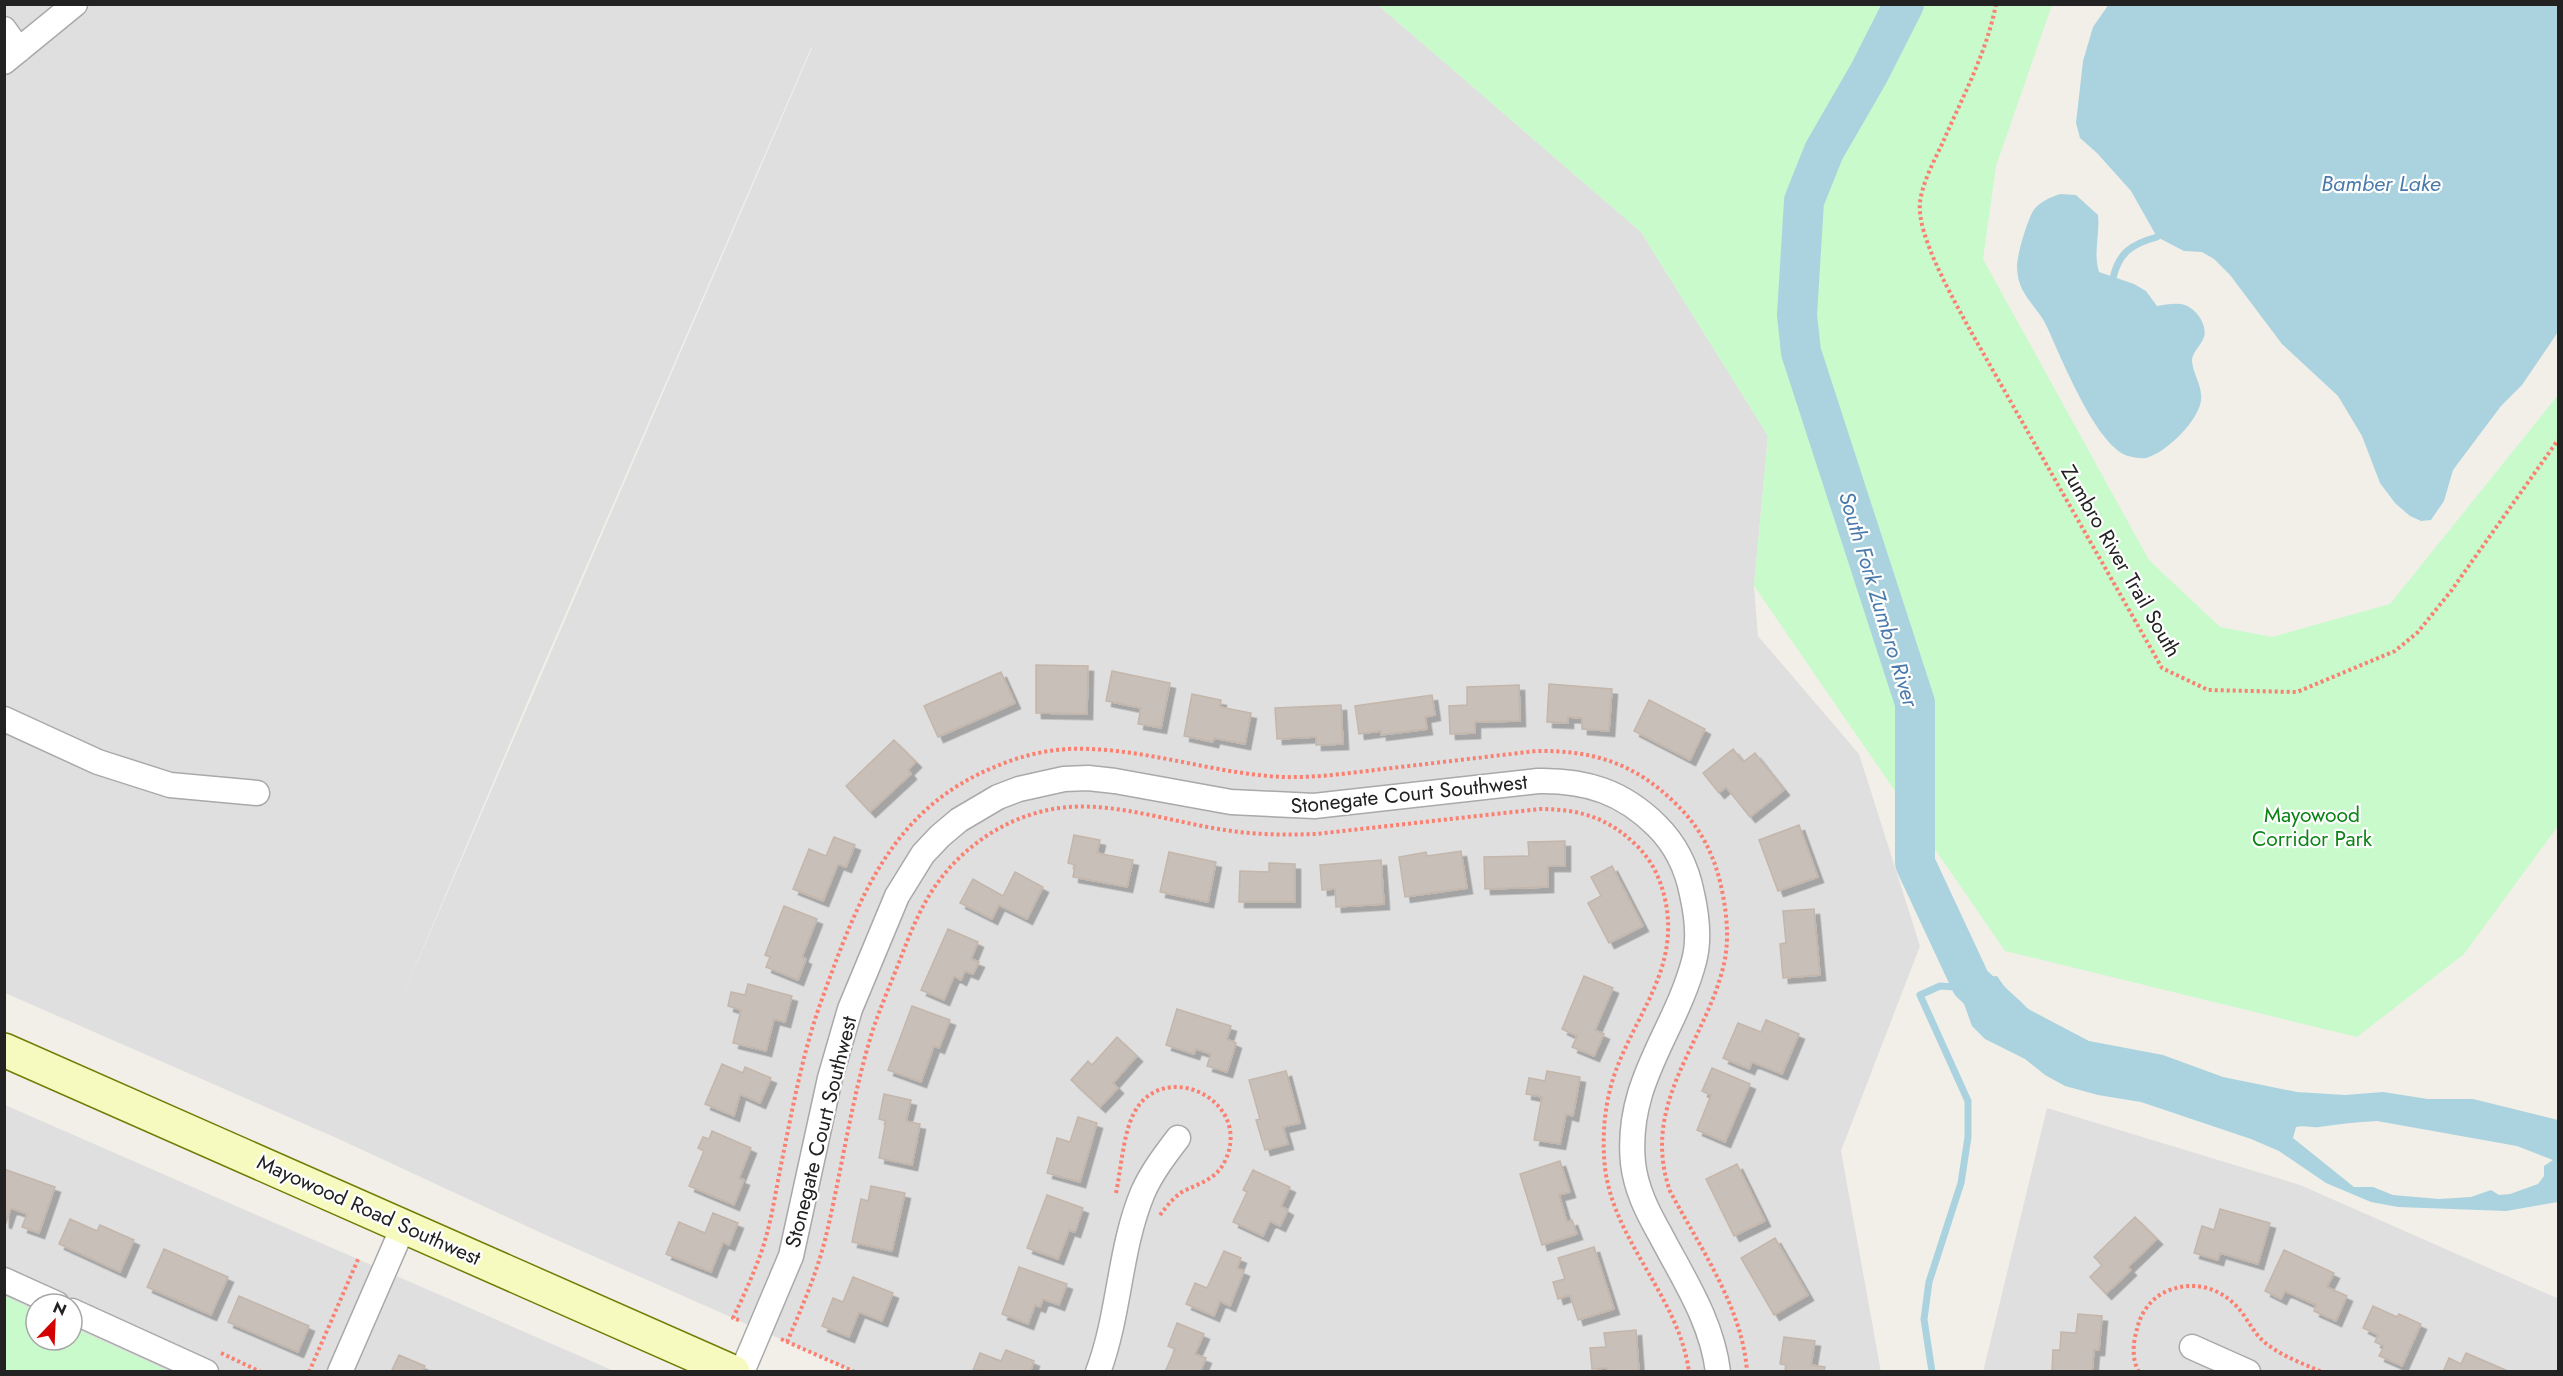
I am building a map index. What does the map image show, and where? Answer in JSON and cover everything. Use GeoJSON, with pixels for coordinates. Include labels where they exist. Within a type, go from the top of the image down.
{"type":"FeatureCollection","features":[{"type":"Feature","properties":{"kind":"street"},"geometry":{"type":"LineString","coordinates":[[4,29],[12,56],[75,4]]}},
{"type":"Feature","properties":{"kind":"street"},"geometry":{"type":"LineString","coordinates":[[4,719],[98,762],[170,785],[257,793]]}},
{"type":"Feature","properties":{"kind":"street","name":"Stonegate Court Southwest"},"geometry":{"type":"LineString","coordinates":[[742,1371],[791,1256],[830,1078],[844,1027],[885,922],[909,874],[940,836],[978,807],[1019,789],[1064,779],[1088,778],[1231,802],[1286,807],[1563,780],[1584,783],[1607,791],[1648,818],[1675,848],[1685,867],[1696,910],[1697,943],[1688,980],[1640,1090],[1632,1126],[1633,1165],[1643,1203],[1709,1331],[1718,1371]]}},
{"type":"Feature","properties":{"kind":"street","name":"Mayowood Road Southwest"},"geometry":{"type":"LineString","coordinates":[[4,1050],[733,1371]]}},
{"type":"Feature","properties":{"kind":"street"},"geometry":{"type":"LineString","coordinates":[[1098,1371],[1109,1335],[1133,1220],[1143,1192],[1157,1166],[1178,1138]]}},
{"type":"Feature","properties":{"kind":"street"},"geometry":{"type":"LineString","coordinates":[[340,1371],[404,1225]]}},
{"type":"Feature","properties":{"kind":"street"},"geometry":{"type":"LineString","coordinates":[[4,1280],[30,1292]]}},
{"type":"Feature","properties":{"kind":"street"},"geometry":{"type":"LineString","coordinates":[[84,1316],[206,1371]]}},
{"type":"Feature","properties":{"kind":"street"},"geometry":{"type":"LineString","coordinates":[[2192,1347],[2248,1371]]}},
{"type":"Feature","properties":{"kind":"path","name":"Zumbro River Trail South"},"geometry":{"type":"LineString","coordinates":[[1996,4],[1977,64],[1930,171],[1920,204],[1926,235],[1939,273],[1970,330],[2162,668],[2208,690],[2297,692],[2395,651],[2418,632],[2451,591],[2559,440]]}},
{"type":"Feature","properties":{"kind":"path"},"geometry":{"type":"LineString","coordinates":[[734,1318],[753,1274],[767,1231],[796,1093],[813,1028],[857,911],[884,858],[900,835],[920,814],[956,787],[985,771],[1010,761],[1061,750],[1089,749],[1119,752],[1235,773],[1286,777],[1564,751],[1591,754],[1619,764],[1668,795],[1700,832],[1713,855],[1725,905],[1727,927],[1724,967],[1668,1099],[1662,1129],[1662,1152],[1665,1177],[1670,1191],[1737,1321],[1748,1371]]}},
{"type":"Feature","properties":{"kind":"path"},"geometry":{"type":"LineString","coordinates":[[855,1371],[787,1342],[818,1265],[857,1085],[877,1019],[922,909],[945,872],[976,843],[993,832],[1028,816],[1067,807],[1087,806],[1227,830],[1285,835],[1316,834],[1540,809],[1561,809],[1595,817],[1630,839],[1659,877],[1669,929],[1667,953],[1613,1080],[1604,1124],[1604,1145],[1609,1190],[1617,1214],[1683,1340],[1689,1371]]}},
{"type":"Feature","properties":{"kind":"path"},"geometry":{"type":"LineString","coordinates":[[309,1371],[359,1257]]}},
{"type":"Feature","properties":{"kind":"path"},"geometry":{"type":"LineString","coordinates":[[2139,1371],[2133,1350],[2141,1317],[2150,1302],[2163,1292],[2181,1286],[2200,1285],[2218,1291],[2233,1301],[2253,1331],[2267,1345],[2283,1355],[2322,1371]]}},
{"type":"Feature","properties":{"kind":"shaded area"},"geometry":{"type":"Polygon","coordinates":[[[5,4],[1378,5],[1641,232],[1768,436],[1754,586],[1758,636],[1859,754],[1920,946],[1841,1151],[1881,1372],[853,1371],[550,1237],[341,1140],[5,993],[5,4]],[[812,48],[529,698],[397,1009],[812,48]]]}},
{"type":"Feature","properties":{"kind":"shaded area"},"geometry":{"type":"Polygon","coordinates":[[[5,1105],[614,1371],[5,1371],[5,1105]]]}},
{"type":"Feature","properties":{"kind":"shaded area"},"geometry":{"type":"Polygon","coordinates":[[[2047,1108],[2300,1185],[2557,1298],[2558,1296],[2558,1371],[1983,1372],[2047,1108]]]}},
{"type":"Feature","properties":{"kind":"green space","name":"Mayowood Corridor Park"},"geometry":{"type":"Polygon","coordinates":[[[1378,5],[2052,5],[1996,166],[1983,259],[2149,560],[2220,627],[2272,637],[2390,604],[2558,395],[2558,826],[2464,954],[2357,1037],[2005,951],[1754,586],[1768,436],[1641,232],[1378,5]]]}},
{"type":"Feature","properties":{"kind":"green space"},"geometry":{"type":"Polygon","coordinates":[[[5,1296],[24,1305],[24,1352],[84,1352],[84,1332],[169,1371],[5,1371],[5,1296]]]}},
{"type":"Feature","properties":{"kind":"water","name":"Bamber Lake"},"geometry":{"type":"Polygon","coordinates":[[[2109,4],[2558,5],[2558,332],[2522,385],[2501,406],[2453,470],[2444,501],[2431,520],[2421,521],[2410,516],[2395,503],[2380,483],[2362,436],[2338,396],[2282,344],[2230,275],[2214,259],[2202,252],[2184,251],[2157,237],[2131,191],[2097,153],[2080,138],[2076,123],[2083,61],[2093,27],[2109,4]]]}},
{"type":"Feature","properties":{"kind":"water"},"geometry":{"type":"Polygon","coordinates":[[[2060,194],[2076,195],[2098,215],[2097,265],[2099,272],[2134,284],[2146,291],[2157,306],[2185,305],[2195,311],[2204,326],[2204,337],[2192,361],[2201,393],[2197,413],[2178,437],[2162,450],[2146,458],[2128,456],[2116,449],[2104,436],[2081,399],[2043,320],[2020,285],[2017,261],[2033,211],[2042,202],[2060,194]]]}},
{"type":"Feature","properties":{"kind":"water"},"geometry":{"type":"Polygon","coordinates":[[[1997,976],[2011,996],[2030,1010],[2089,1041],[2163,1055],[2223,1077],[2297,1092],[2345,1095],[2383,1092],[2428,1099],[2473,1099],[2558,1120],[2558,1202],[2506,1211],[2398,1207],[2371,1202],[2326,1183],[2279,1151],[2251,1139],[2141,1102],[2098,1095],[2065,1086],[2045,1075],[2025,1059],[1985,1039],[1972,1026],[1963,1001],[1961,980],[1997,976]],[[2377,1121],[2296,1127],[2293,1138],[2354,1187],[2373,1187],[2393,1195],[2439,1199],[2471,1197],[2491,1190],[2499,1195],[2510,1194],[2538,1184],[2544,1176],[2544,1166],[2553,1160],[2517,1146],[2377,1121]]]}},
{"type":"Feature","properties":{"kind":"building"},"geometry":{"type":"Polygon","coordinates":[[[1036,665],[1088,666],[1087,714],[1036,713],[1036,665]]]}},
{"type":"Feature","properties":{"kind":"building"},"geometry":{"type":"Polygon","coordinates":[[[1112,671],[1170,683],[1161,728],[1138,724],[1141,708],[1106,701],[1112,671]]]}},
{"type":"Feature","properties":{"kind":"building"},"geometry":{"type":"Polygon","coordinates":[[[1001,672],[1015,703],[938,737],[924,706],[1001,672]]]}},
{"type":"Feature","properties":{"kind":"building"},"geometry":{"type":"Polygon","coordinates":[[[1549,684],[1612,689],[1609,731],[1582,729],[1582,718],[1568,717],[1568,723],[1547,722],[1549,684]]]}},
{"type":"Feature","properties":{"kind":"building"},"geometry":{"type":"Polygon","coordinates":[[[1519,685],[1520,721],[1475,722],[1475,733],[1450,734],[1449,706],[1467,705],[1467,687],[1519,685]]]}},
{"type":"Feature","properties":{"kind":"building"},"geometry":{"type":"Polygon","coordinates":[[[1192,694],[1221,700],[1220,707],[1251,713],[1245,744],[1214,738],[1213,742],[1184,736],[1192,694]]]}},
{"type":"Feature","properties":{"kind":"building"},"geometry":{"type":"Polygon","coordinates":[[[1432,695],[1435,715],[1425,717],[1427,729],[1381,735],[1381,731],[1359,734],[1355,706],[1432,695]]]}},
{"type":"Feature","properties":{"kind":"building"},"geometry":{"type":"Polygon","coordinates":[[[1649,700],[1705,729],[1690,760],[1634,731],[1649,700]]]}},
{"type":"Feature","properties":{"kind":"building"},"geometry":{"type":"Polygon","coordinates":[[[1341,705],[1343,744],[1316,745],[1316,737],[1277,739],[1275,708],[1341,705]]]}},
{"type":"Feature","properties":{"kind":"building"},"geometry":{"type":"Polygon","coordinates":[[[894,740],[916,762],[908,770],[911,774],[870,812],[846,786],[894,740]]]}},
{"type":"Feature","properties":{"kind":"building"},"geometry":{"type":"Polygon","coordinates":[[[1733,749],[1743,762],[1755,753],[1784,790],[1750,817],[1726,787],[1719,793],[1703,773],[1733,749]]]}},
{"type":"Feature","properties":{"kind":"building"},"geometry":{"type":"Polygon","coordinates":[[[1799,825],[1818,877],[1778,891],[1759,840],[1799,825]]]}},
{"type":"Feature","properties":{"kind":"building"},"geometry":{"type":"Polygon","coordinates":[[[1074,835],[1100,840],[1097,853],[1133,860],[1127,887],[1073,877],[1075,865],[1068,863],[1074,835]]]}},
{"type":"Feature","properties":{"kind":"building"},"geometry":{"type":"Polygon","coordinates":[[[834,837],[855,845],[846,867],[838,864],[823,901],[793,889],[809,849],[826,856],[834,837]]]}},
{"type":"Feature","properties":{"kind":"building"},"geometry":{"type":"Polygon","coordinates":[[[1565,841],[1565,866],[1548,866],[1548,887],[1485,889],[1484,857],[1529,856],[1528,842],[1565,841]]]}},
{"type":"Feature","properties":{"kind":"building"},"geometry":{"type":"Polygon","coordinates":[[[1461,851],[1467,888],[1405,897],[1399,857],[1426,852],[1427,856],[1461,851]]]}},
{"type":"Feature","properties":{"kind":"building"},"geometry":{"type":"Polygon","coordinates":[[[1169,852],[1216,862],[1208,902],[1160,892],[1169,852]]]}},
{"type":"Feature","properties":{"kind":"building"},"geometry":{"type":"Polygon","coordinates":[[[1381,860],[1384,904],[1336,907],[1335,889],[1322,890],[1320,865],[1381,860]]]}},
{"type":"Feature","properties":{"kind":"building"},"geometry":{"type":"Polygon","coordinates":[[[1269,863],[1295,864],[1295,902],[1239,902],[1240,871],[1269,872],[1269,863]]]}},
{"type":"Feature","properties":{"kind":"building"},"geometry":{"type":"Polygon","coordinates":[[[1612,866],[1643,926],[1609,943],[1588,903],[1601,896],[1591,877],[1612,866]]]}},
{"type":"Feature","properties":{"kind":"building"},"geometry":{"type":"Polygon","coordinates":[[[1015,872],[1043,887],[1027,919],[999,905],[992,919],[960,903],[973,879],[1003,896],[1015,872]]]}},
{"type":"Feature","properties":{"kind":"building"},"geometry":{"type":"Polygon","coordinates":[[[784,906],[817,919],[802,957],[806,959],[798,980],[766,967],[770,957],[765,955],[784,906]]]}},
{"type":"Feature","properties":{"kind":"building"},"geometry":{"type":"Polygon","coordinates":[[[1814,909],[1820,975],[1783,978],[1780,944],[1786,943],[1783,911],[1814,909]]]}},
{"type":"Feature","properties":{"kind":"building"},"geometry":{"type":"Polygon","coordinates":[[[948,929],[978,942],[971,959],[979,962],[973,974],[965,971],[961,980],[954,976],[944,1000],[921,990],[948,929]]]}},
{"type":"Feature","properties":{"kind":"building"},"geometry":{"type":"Polygon","coordinates":[[[1584,976],[1613,988],[1595,1030],[1604,1034],[1594,1056],[1572,1047],[1577,1036],[1562,1029],[1584,976]]]}},
{"type":"Feature","properties":{"kind":"building"},"geometry":{"type":"Polygon","coordinates":[[[748,984],[792,996],[785,1022],[774,1019],[766,1051],[733,1043],[741,1010],[728,1006],[731,992],[745,995],[748,984]]]}},
{"type":"Feature","properties":{"kind":"building"},"geometry":{"type":"Polygon","coordinates":[[[912,1006],[950,1020],[939,1048],[934,1046],[921,1082],[888,1070],[912,1006]]]}},
{"type":"Feature","properties":{"kind":"building"},"geometry":{"type":"Polygon","coordinates":[[[1177,1009],[1231,1026],[1227,1039],[1236,1043],[1227,1072],[1207,1066],[1211,1054],[1196,1049],[1194,1054],[1166,1045],[1177,1009]]]}},
{"type":"Feature","properties":{"kind":"building"},"geometry":{"type":"Polygon","coordinates":[[[1766,1020],[1799,1034],[1782,1074],[1752,1062],[1749,1069],[1723,1058],[1738,1023],[1761,1032],[1766,1020]]]}},
{"type":"Feature","properties":{"kind":"building"},"geometry":{"type":"Polygon","coordinates":[[[1117,1037],[1137,1056],[1113,1083],[1118,1088],[1100,1107],[1071,1080],[1088,1061],[1092,1065],[1117,1037]]]}},
{"type":"Feature","properties":{"kind":"building"},"geometry":{"type":"Polygon","coordinates":[[[722,1064],[743,1073],[745,1067],[771,1078],[760,1103],[740,1094],[734,1116],[705,1104],[722,1064]]]}},
{"type":"Feature","properties":{"kind":"building"},"geometry":{"type":"Polygon","coordinates":[[[1712,1068],[1750,1084],[1725,1142],[1697,1130],[1711,1095],[1702,1091],[1712,1068]]]}},
{"type":"Feature","properties":{"kind":"building"},"geometry":{"type":"Polygon","coordinates":[[[1286,1071],[1300,1123],[1283,1127],[1288,1144],[1265,1150],[1256,1120],[1260,1119],[1249,1080],[1286,1071]]]}},
{"type":"Feature","properties":{"kind":"building"},"geometry":{"type":"Polygon","coordinates":[[[1547,1071],[1580,1077],[1573,1116],[1566,1114],[1560,1144],[1534,1140],[1542,1097],[1526,1094],[1529,1078],[1545,1081],[1547,1071]]]}},
{"type":"Feature","properties":{"kind":"building"},"geometry":{"type":"Polygon","coordinates":[[[884,1094],[911,1100],[906,1121],[920,1124],[912,1165],[879,1158],[886,1121],[879,1119],[884,1094]]]}},
{"type":"Feature","properties":{"kind":"building"},"geometry":{"type":"Polygon","coordinates":[[[1078,1117],[1097,1123],[1080,1182],[1047,1173],[1057,1138],[1070,1142],[1078,1117]]]}},
{"type":"Feature","properties":{"kind":"building"},"geometry":{"type":"Polygon","coordinates":[[[712,1131],[751,1148],[739,1178],[744,1180],[734,1205],[689,1186],[704,1151],[698,1148],[703,1137],[709,1139],[712,1131]]]}},
{"type":"Feature","properties":{"kind":"building"},"geometry":{"type":"Polygon","coordinates":[[[1560,1161],[1570,1192],[1559,1195],[1567,1222],[1572,1220],[1577,1234],[1542,1245],[1520,1174],[1560,1161]]]}},
{"type":"Feature","properties":{"kind":"building"},"geometry":{"type":"Polygon","coordinates":[[[1737,1164],[1765,1221],[1734,1236],[1706,1179],[1737,1164]]]}},
{"type":"Feature","properties":{"kind":"building"},"geometry":{"type":"Polygon","coordinates":[[[4,1169],[55,1187],[39,1233],[22,1227],[27,1214],[11,1208],[6,1223],[4,1222],[4,1169]]]}},
{"type":"Feature","properties":{"kind":"building"},"geometry":{"type":"Polygon","coordinates":[[[1253,1170],[1290,1187],[1281,1206],[1288,1210],[1280,1226],[1270,1221],[1263,1236],[1233,1222],[1247,1192],[1243,1190],[1253,1170]]]}},
{"type":"Feature","properties":{"kind":"building"},"geometry":{"type":"Polygon","coordinates":[[[871,1186],[905,1193],[892,1251],[852,1242],[861,1199],[868,1201],[871,1186]]]}},
{"type":"Feature","properties":{"kind":"building"},"geometry":{"type":"Polygon","coordinates":[[[1047,1195],[1083,1208],[1075,1232],[1069,1230],[1058,1259],[1027,1248],[1047,1195]]]}},
{"type":"Feature","properties":{"kind":"building"},"geometry":{"type":"Polygon","coordinates":[[[2220,1209],[2270,1223],[2258,1264],[2220,1253],[2218,1260],[2194,1253],[2202,1226],[2214,1230],[2220,1209]]]}},
{"type":"Feature","properties":{"kind":"building"},"geometry":{"type":"Polygon","coordinates":[[[713,1213],[738,1223],[729,1245],[723,1242],[711,1272],[666,1254],[679,1222],[705,1233],[713,1213]]]}},
{"type":"Feature","properties":{"kind":"building"},"geometry":{"type":"Polygon","coordinates":[[[2135,1217],[2157,1239],[2128,1267],[2131,1270],[2106,1294],[2090,1277],[2102,1265],[2094,1257],[2135,1217]]]}},
{"type":"Feature","properties":{"kind":"building"},"geometry":{"type":"Polygon","coordinates":[[[70,1219],[97,1231],[100,1225],[134,1240],[120,1272],[59,1244],[70,1219]]]}},
{"type":"Feature","properties":{"kind":"building"},"geometry":{"type":"Polygon","coordinates":[[[1775,1238],[1808,1295],[1774,1315],[1741,1258],[1775,1238]]]}},
{"type":"Feature","properties":{"kind":"building"},"geometry":{"type":"Polygon","coordinates":[[[1594,1247],[1614,1309],[1578,1320],[1570,1295],[1558,1299],[1553,1282],[1565,1279],[1558,1258],[1594,1247]]]}},
{"type":"Feature","properties":{"kind":"building"},"geometry":{"type":"Polygon","coordinates":[[[164,1249],[228,1277],[211,1315],[147,1287],[164,1249]]]}},
{"type":"Feature","properties":{"kind":"building"},"geometry":{"type":"Polygon","coordinates":[[[2284,1250],[2334,1273],[2327,1287],[2347,1296],[2336,1321],[2314,1311],[2316,1305],[2285,1291],[2281,1299],[2265,1291],[2284,1250]]]}},
{"type":"Feature","properties":{"kind":"building"},"geometry":{"type":"Polygon","coordinates":[[[1224,1251],[1241,1258],[1237,1268],[1244,1271],[1230,1306],[1220,1301],[1214,1316],[1186,1304],[1195,1283],[1207,1288],[1224,1251]]]}},
{"type":"Feature","properties":{"kind":"building"},"geometry":{"type":"Polygon","coordinates":[[[1019,1267],[1067,1284],[1059,1305],[1043,1299],[1040,1307],[1035,1305],[1028,1324],[1002,1314],[1019,1267]]]}},
{"type":"Feature","properties":{"kind":"building"},"geometry":{"type":"Polygon","coordinates":[[[853,1277],[893,1293],[882,1321],[859,1312],[849,1337],[822,1326],[833,1298],[843,1302],[853,1277]]]}},
{"type":"Feature","properties":{"kind":"building"},"geometry":{"type":"Polygon","coordinates":[[[239,1296],[309,1326],[298,1352],[228,1322],[239,1296]]]}},
{"type":"Feature","properties":{"kind":"building"},"geometry":{"type":"Polygon","coordinates":[[[2373,1306],[2397,1317],[2399,1314],[2421,1324],[2402,1366],[2379,1356],[2384,1346],[2375,1342],[2378,1335],[2363,1328],[2373,1306]]]}},
{"type":"Feature","properties":{"kind":"building"},"geometry":{"type":"Polygon","coordinates":[[[2078,1314],[2102,1316],[2099,1350],[2094,1350],[2092,1372],[2052,1372],[2053,1350],[2060,1350],[2061,1332],[2076,1333],[2078,1314]]]}},
{"type":"Feature","properties":{"kind":"building"},"geometry":{"type":"Polygon","coordinates":[[[1177,1323],[1204,1334],[1195,1354],[1206,1358],[1200,1372],[1165,1372],[1175,1349],[1168,1346],[1177,1323]]]}},
{"type":"Feature","properties":{"kind":"building"},"geometry":{"type":"Polygon","coordinates":[[[1636,1330],[1639,1372],[1608,1372],[1607,1368],[1592,1369],[1590,1348],[1606,1347],[1604,1333],[1636,1330]]]}},
{"type":"Feature","properties":{"kind":"building"},"geometry":{"type":"Polygon","coordinates":[[[1784,1337],[1815,1341],[1811,1365],[1825,1367],[1824,1372],[1785,1372],[1786,1365],[1780,1364],[1784,1337]]]}},
{"type":"Feature","properties":{"kind":"building"},"geometry":{"type":"Polygon","coordinates":[[[1006,1350],[1034,1361],[1030,1372],[973,1370],[980,1353],[1001,1361],[1006,1350]]]}},
{"type":"Feature","properties":{"kind":"building"},"geometry":{"type":"Polygon","coordinates":[[[2466,1353],[2508,1372],[2443,1372],[2449,1358],[2461,1364],[2466,1353]]]}},
{"type":"Feature","properties":{"kind":"building"},"geometry":{"type":"Polygon","coordinates":[[[399,1355],[425,1366],[422,1372],[391,1372],[399,1355]]]}},
{"type":"Feature","properties":{"kind":"waterway","name":"South Fork Zumbro River"},"geometry":{"type":"LineString","coordinates":[[1904,4],[1869,73],[1824,151],[1804,201],[1797,315],[1801,352],[1915,703],[1915,863],[1971,983],[2009,1018]]}},
{"type":"Feature","properties":{"kind":"waterway"},"geometry":{"type":"LineString","coordinates":[[2113,278],[2119,262],[2128,250],[2157,237]]}},
{"type":"Feature","properties":{"kind":"waterway"},"geometry":{"type":"LineString","coordinates":[[1932,1372],[1924,1319],[1929,1282],[1961,1183],[1968,1137],[1968,1101],[1920,995],[1940,986],[1954,987],[1969,984]]}}]}
